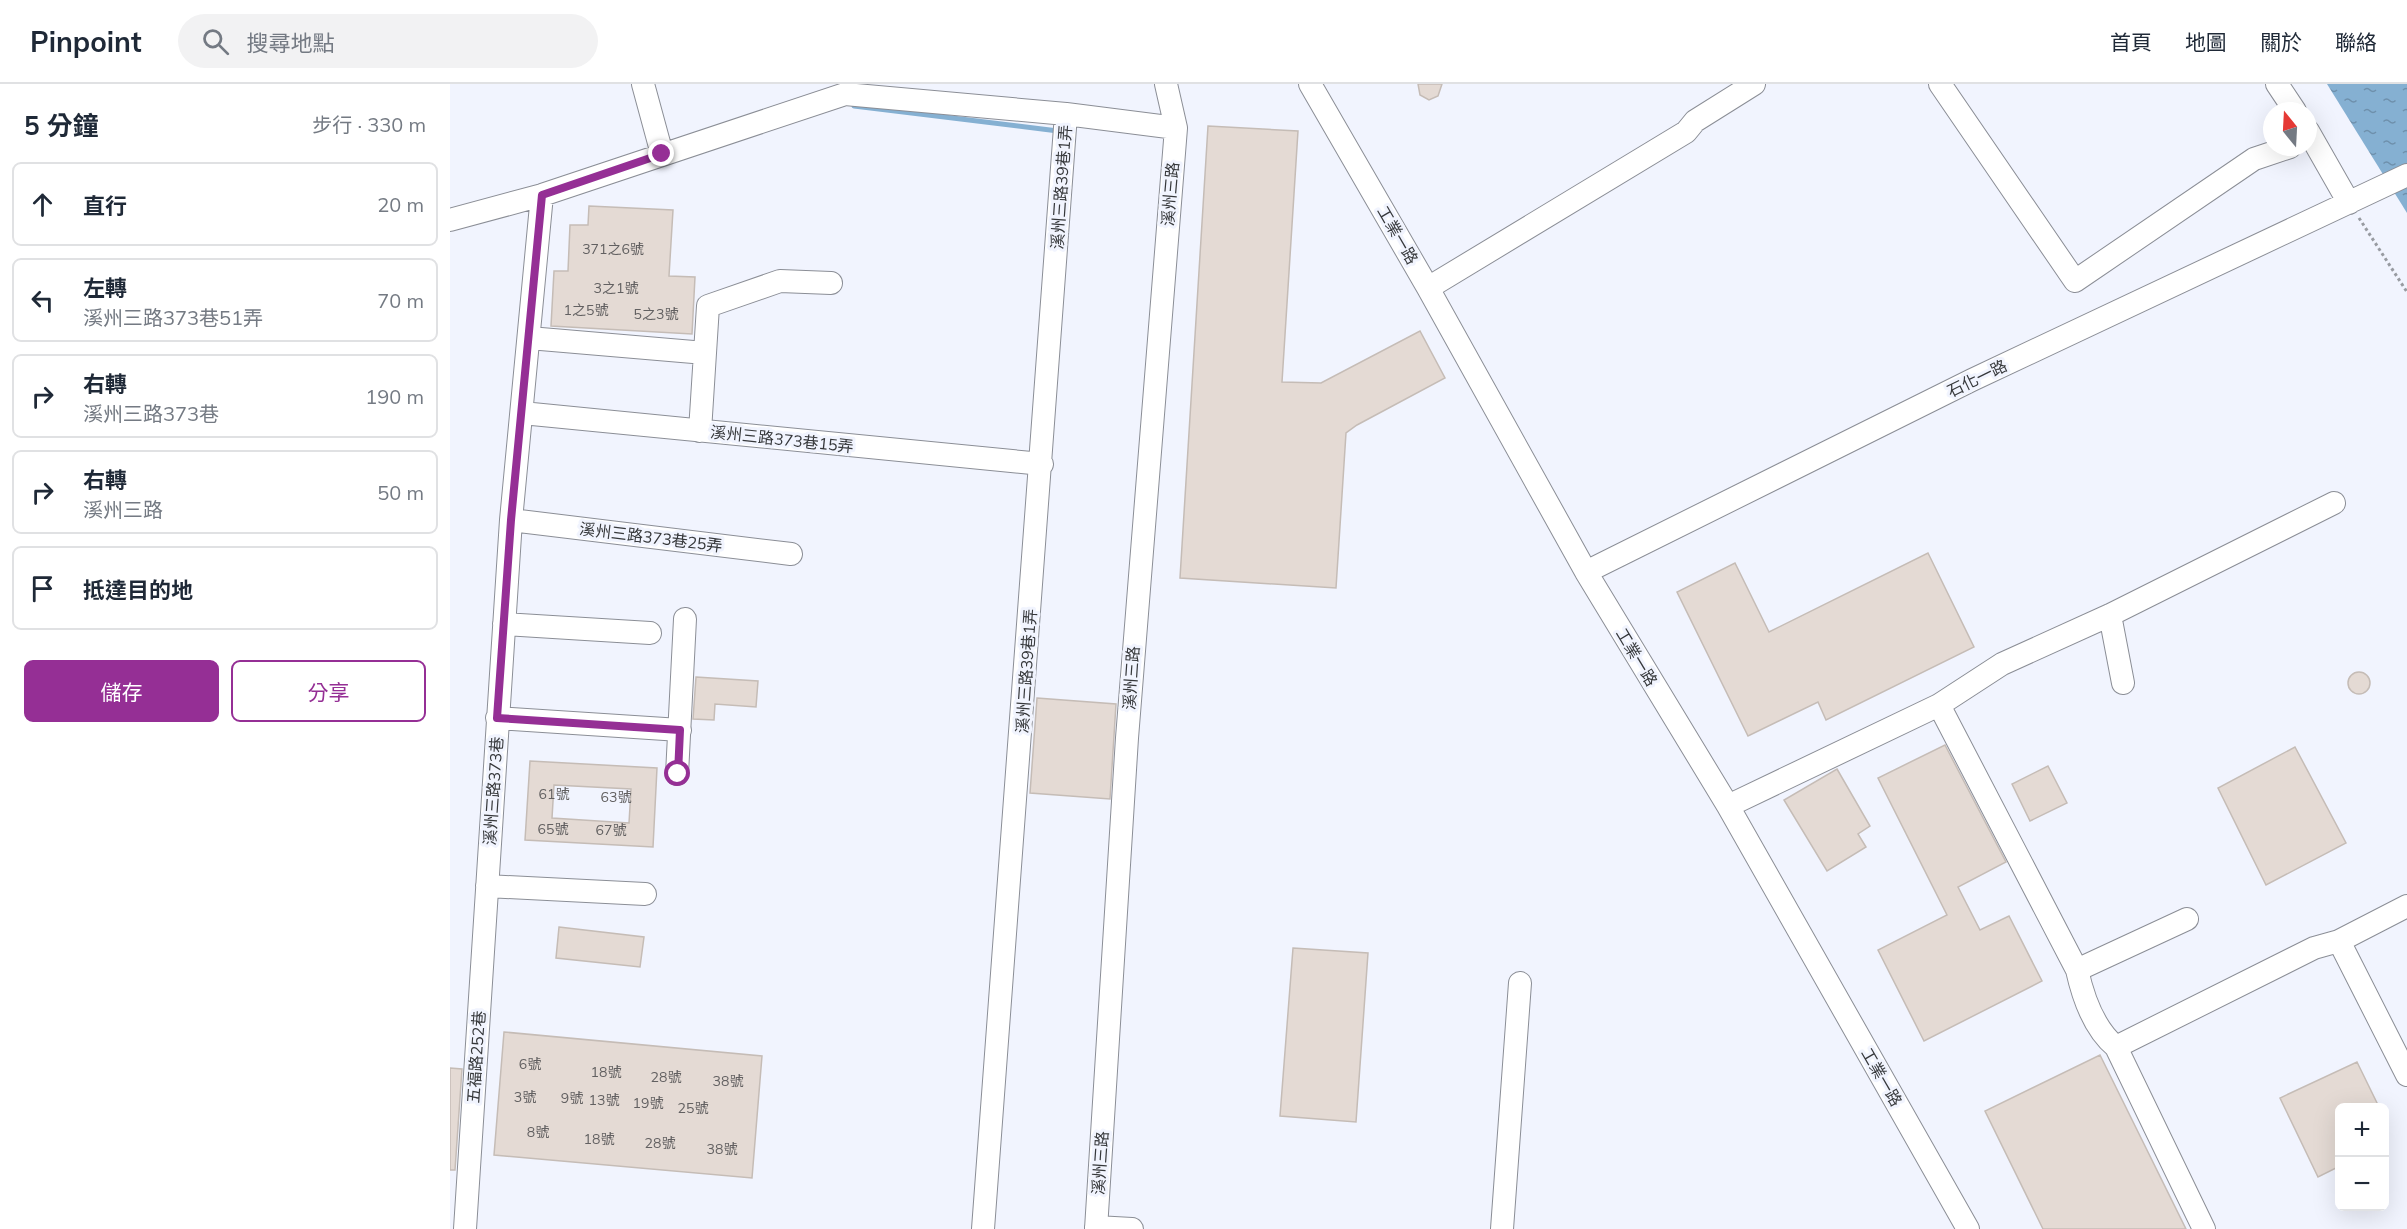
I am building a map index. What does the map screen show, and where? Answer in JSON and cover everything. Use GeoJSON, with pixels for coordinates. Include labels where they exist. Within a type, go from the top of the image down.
{"type":"FeatureCollection","features":[{"type":"Feature","properties":{"kind":"street"},"geometry":{"type":"LineString","coordinates":[[643,84],[662,154]]}},
{"type":"Feature","properties":{"kind":"street","name":"溪州三路"},"geometry":{"type":"LineString","coordinates":[[1096,1228],[1128,715],[1176,128],[1166,84]]}},
{"type":"Feature","properties":{"kind":"street","name":"工業一路"},"geometry":{"type":"LineString","coordinates":[[1310,84],[1428,288],[1586,572],[1728,806],[1963,1227]]}},
{"type":"Feature","properties":{"kind":"street"},"geometry":{"type":"LineString","coordinates":[[1428,288],[1686,132],[1695,121],[1754,84]]}},
{"type":"Feature","properties":{"kind":"street"},"geometry":{"type":"LineString","coordinates":[[1940,84],[2074,281],[2254,159],[2263,156]]}},
{"type":"Feature","properties":{"kind":"street"},"geometry":{"type":"LineString","coordinates":[[2277,84],[2289,102]]}},
{"type":"Feature","properties":{"kind":"street"},"geometry":{"type":"LineString","coordinates":[[450,220],[542,195],[846,94],[1066,114],[1176,128]]}},
{"type":"Feature","properties":{"kind":"street","name":"溪州三路39巷1弄"},"geometry":{"type":"LineString","coordinates":[[983,1229],[1066,114]]}},
{"type":"Feature","properties":{"kind":"street"},"geometry":{"type":"LineString","coordinates":[[2317,149],[2349,203]]}},
{"type":"Feature","properties":{"kind":"street","name":"石化一路"},"geometry":{"type":"LineString","coordinates":[[1586,572],[1972,380],[2407,175]]}},
{"type":"Feature","properties":{"kind":"street","name":"溪州三路373巷"},"geometry":{"type":"LineString","coordinates":[[487,886],[511,520],[542,195]]}},
{"type":"Feature","properties":{"kind":"street"},"geometry":{"type":"LineString","coordinates":[[700,431],[708,306],[780,281],[831,283]]}},
{"type":"Feature","properties":{"kind":"street"},"geometry":{"type":"LineString","coordinates":[[528,338],[705,353]]}},
{"type":"Feature","properties":{"kind":"street","name":"溪州三路373巷15弄"},"geometry":{"type":"LineString","coordinates":[[522,413],[1041,464]]}},
{"type":"Feature","properties":{"kind":"street"},"geometry":{"type":"LineString","coordinates":[[1728,806],[1939,705],[2002,664],[2110,615],[2334,503]]}},
{"type":"Feature","properties":{"kind":"street","name":"溪州三路373巷25弄"},"geometry":{"type":"LineString","coordinates":[[511,520],[791,554]]}},
{"type":"Feature","properties":{"kind":"street"},"geometry":{"type":"LineString","coordinates":[[2110,615],[2123,683]]}},
{"type":"Feature","properties":{"kind":"street"},"geometry":{"type":"LineString","coordinates":[[678,774],[685,619]]}},
{"type":"Feature","properties":{"kind":"street"},"geometry":{"type":"LineString","coordinates":[[504,624],[650,633]]}},
{"type":"Feature","properties":{"kind":"street"},"geometry":{"type":"LineString","coordinates":[[1939,705],[2077,970],[2082,991],[2105,1038],[2116,1047],[2204,1229]]}},
{"type":"Feature","properties":{"kind":"street"},"geometry":{"type":"LineString","coordinates":[[497,718],[680,730]]}},
{"type":"Feature","properties":{"kind":"street"},"geometry":{"type":"LineString","coordinates":[[487,886],[645,894]]}},
{"type":"Feature","properties":{"kind":"street","name":"五福路252巷"},"geometry":{"type":"LineString","coordinates":[[465,1229],[487,886]]}},
{"type":"Feature","properties":{"kind":"street"},"geometry":{"type":"LineString","coordinates":[[2116,1047],[2314,948],[2340,941],[2407,906]]}},
{"type":"Feature","properties":{"kind":"street"},"geometry":{"type":"LineString","coordinates":[[2077,970],[2187,919]]}},
{"type":"Feature","properties":{"kind":"street"},"geometry":{"type":"LineString","coordinates":[[2340,941],[2407,1075]]}},
{"type":"Feature","properties":{"kind":"street"},"geometry":{"type":"LineString","coordinates":[[1502,1229],[1520,984]]}},
{"type":"Feature","properties":{"kind":"street"},"geometry":{"type":"LineString","coordinates":[[1096,1228],[1132,1229]]}},
{"type":"Feature","properties":{"kind":"path"},"geometry":{"type":"LineString","coordinates":[[2349,203],[2407,292]]}},
{"type":"Feature","properties":{"kind":"water"},"geometry":{"type":"Polygon","coordinates":[[[2327,84],[2407,84],[2407,213],[2327,84]]]}},
{"type":"Feature","properties":{"kind":"building"},"geometry":{"type":"Polygon","coordinates":[[[1418,84],[1442,84],[1438,96],[1429,100],[1420,95],[1418,84]]]}},
{"type":"Feature","properties":{"kind":"building"},"geometry":{"type":"Polygon","coordinates":[[[1208,126],[1298,131],[1282,382],[1321,383],[1420,331],[1445,378],[1346,433],[1336,588],[1180,578],[1208,126]]]}},
{"type":"Feature","properties":{"kind":"building"},"geometry":{"type":"Polygon","coordinates":[[[589,206],[673,210],[669,276],[695,277],[692,334],[551,326],[554,271],[568,271],[570,225],[588,225],[589,206]]]}},
{"type":"Feature","properties":{"kind":"building"},"geometry":{"type":"Polygon","coordinates":[[[1928,553],[1974,647],[1826,720],[1818,702],[1748,736],[1677,592],[1735,563],[1769,632],[1928,553]]]}},
{"type":"Feature","properties":{"kind":"building"},"geometry":{"type":"Polygon","coordinates":[[[2359,672],[2367,675],[2370,683],[2367,691],[2359,694],[2351,691],[2348,683],[2351,675],[2359,672]]]}},
{"type":"Feature","properties":{"kind":"building"},"geometry":{"type":"Polygon","coordinates":[[[696,677],[758,681],[756,707],[715,704],[714,720],[693,719],[696,677]]]}},
{"type":"Feature","properties":{"kind":"building"},"geometry":{"type":"Polygon","coordinates":[[[1037,698],[1116,704],[1110,799],[1030,793],[1037,698]]]}},
{"type":"Feature","properties":{"kind":"building"},"geometry":{"type":"Polygon","coordinates":[[[1945,745],[2006,862],[1958,887],[1980,930],[2009,916],[2042,981],[1924,1041],[1878,950],[1947,915],[1878,778],[1945,745]]]}},
{"type":"Feature","properties":{"kind":"building"},"geometry":{"type":"Polygon","coordinates":[[[2295,747],[2346,843],[2266,885],[2218,788],[2295,747]]]}},
{"type":"Feature","properties":{"kind":"building"},"geometry":{"type":"Polygon","coordinates":[[[530,761],[657,768],[653,847],[525,840],[530,761]],[[554,785],[552,818],[629,823],[631,789],[554,785]]]}},
{"type":"Feature","properties":{"kind":"building"},"geometry":{"type":"Polygon","coordinates":[[[2048,766],[2067,803],[2030,821],[2012,784],[2048,766]]]}},
{"type":"Feature","properties":{"kind":"building"},"geometry":{"type":"Polygon","coordinates":[[[1837,769],[1870,826],[1858,834],[1866,847],[1827,871],[1784,800],[1837,769]]]}},
{"type":"Feature","properties":{"kind":"building"},"geometry":{"type":"Polygon","coordinates":[[[559,927],[644,937],[640,967],[556,958],[559,927]]]}},
{"type":"Feature","properties":{"kind":"building"},"geometry":{"type":"Polygon","coordinates":[[[1293,948],[1368,953],[1356,1122],[1280,1116],[1293,948]]]}},
{"type":"Feature","properties":{"kind":"building"},"geometry":{"type":"Polygon","coordinates":[[[504,1032],[762,1056],[752,1178],[494,1155],[504,1032]]]}},
{"type":"Feature","properties":{"kind":"building"},"geometry":{"type":"Polygon","coordinates":[[[2100,1055],[2186,1229],[2043,1229],[1985,1111],[2100,1055]]]}},
{"type":"Feature","properties":{"kind":"building"},"geometry":{"type":"Polygon","coordinates":[[[2357,1062],[2377,1103],[2335,1103],[2335,1168],[2318,1177],[2280,1098],[2357,1062]]]}},
{"type":"Feature","properties":{"kind":"building"},"geometry":{"type":"Polygon","coordinates":[[[450,1068],[462,1069],[455,1170],[450,1170],[450,1068]]]}},
{"type":"Feature","properties":{"kind":"waterway"},"geometry":{"type":"LineString","coordinates":[[854,106],[1058,131]]}},
{"type":"Feature","properties":{"kind":"route"},"geometry":{"type":"LineString","coordinates":[[662,154],[542,195],[511,520],[497,718],[680,730],[678,774]]}}]}
